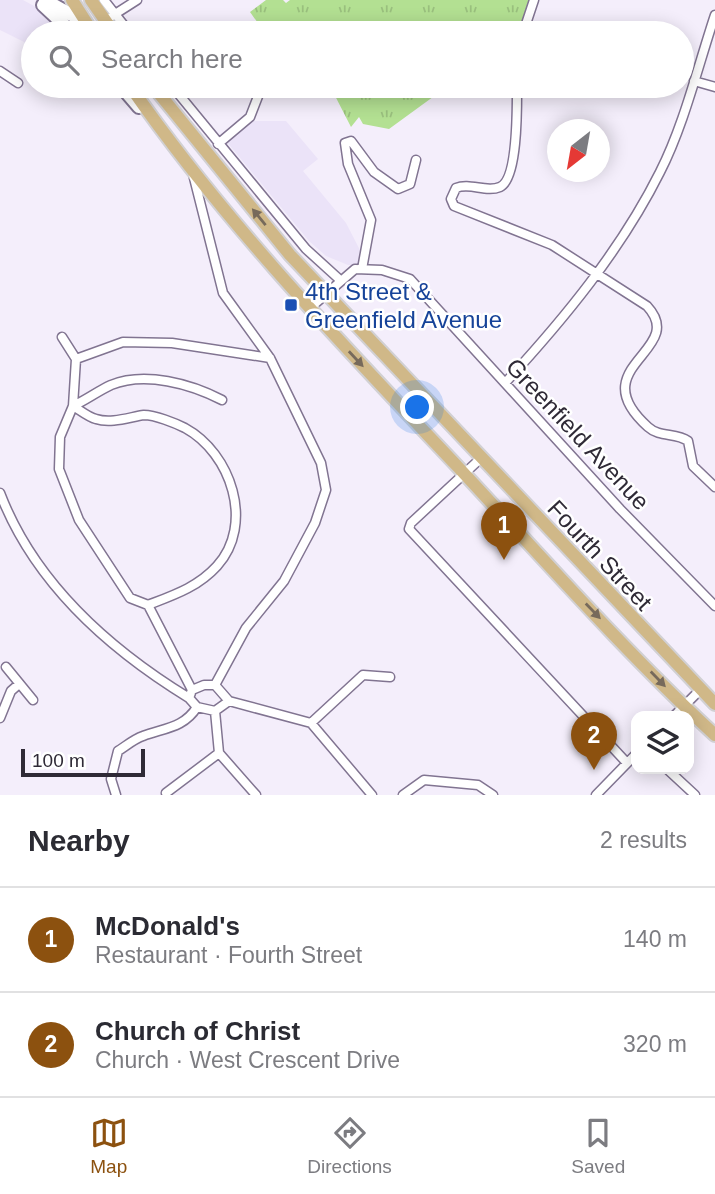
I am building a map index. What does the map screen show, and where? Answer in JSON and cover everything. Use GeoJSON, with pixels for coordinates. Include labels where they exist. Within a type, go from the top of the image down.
{"type":"FeatureCollection","features":[{"type":"Feature","properties":{"kind":"main road"},"geometry":{"type":"LineString","coordinates":[[37,0],[60,21]]}},
{"type":"Feature","properties":{"kind":"main road"},"geometry":{"type":"LineString","coordinates":[[45,0],[78,21]]}},
{"type":"Feature","properties":{"kind":"main road"},"geometry":{"type":"LineString","coordinates":[[72,0],[86,21]]}},
{"type":"Feature","properties":{"kind":"main road"},"geometry":{"type":"LineString","coordinates":[[79,0],[109,16]]}},
{"type":"Feature","properties":{"kind":"main road"},"geometry":{"type":"LineString","coordinates":[[91,0],[109,16],[110,21]]}},
{"type":"Feature","properties":{"kind":"main road","name":"Fourth Street"},"geometry":{"type":"LineString","coordinates":[[132,98],[160,130]]}},
{"type":"Feature","properties":{"kind":"main road","name":"Fourth Street"},"geometry":{"type":"LineString","coordinates":[[138,98],[193,174],[310,308],[684,706],[715,735]]}},
{"type":"Feature","properties":{"kind":"main road","name":"Fourth Street"},"geometry":{"type":"LineString","coordinates":[[163,98],[290,255],[480,459],[715,704]]}},
{"type":"Feature","properties":{"kind":"street"},"geometry":{"type":"LineString","coordinates":[[104,0],[109,16],[115,21]]}},
{"type":"Feature","properties":{"kind":"street"},"geometry":{"type":"LineString","coordinates":[[109,16],[138,0]]}},
{"type":"Feature","properties":{"kind":"street"},"geometry":{"type":"LineString","coordinates":[[527,21],[534,0]]}},
{"type":"Feature","properties":{"kind":"street"},"geometry":{"type":"LineString","coordinates":[[715,15],[694,80],[715,87]]}},
{"type":"Feature","properties":{"kind":"street"},"geometry":{"type":"LineString","coordinates":[[0,71],[18,83]]}},
{"type":"Feature","properties":{"kind":"street"},"geometry":{"type":"LineString","coordinates":[[182,98],[306,249],[340,279]]}},
{"type":"Feature","properties":{"kind":"street"},"geometry":{"type":"LineString","coordinates":[[218,144],[250,117],[257,98]]}},
{"type":"Feature","properties":{"kind":"street"},"geometry":{"type":"LineString","coordinates":[[516,98],[512,174],[503,186],[494,189],[456,188],[451,199],[454,206],[552,245],[598,272],[647,306],[658,322],[652,344],[626,375],[624,387],[629,405],[654,432],[682,436],[688,441],[693,466],[715,487]]}},
{"type":"Feature","properties":{"kind":"street"},"geometry":{"type":"LineString","coordinates":[[505,383],[556,328],[598,272],[660,172],[687,98]]}},
{"type":"Feature","properties":{"kind":"street"},"geometry":{"type":"LineString","coordinates":[[310,308],[340,279],[362,268],[371,220],[348,164],[345,144],[351,141],[374,172],[398,189],[410,184],[416,160]]}},
{"type":"Feature","properties":{"kind":"street"},"geometry":{"type":"LineString","coordinates":[[0,493],[13,528],[52,582],[89,623],[158,679],[191,694],[215,685],[246,628],[284,581],[315,523],[326,490],[321,463],[270,358],[223,293],[193,174]]}},
{"type":"Feature","properties":{"kind":"street","name":"Greenfield Avenue"},"geometry":{"type":"LineString","coordinates":[[362,268],[382,270],[410,279],[620,509],[715,606]]}},
{"type":"Feature","properties":{"kind":"street"},"geometry":{"type":"LineString","coordinates":[[62,337],[76,359],[73,406],[60,437],[60,469],[79,520],[130,598],[148,605],[192,588],[218,565],[232,536],[236,517],[233,486],[219,455],[186,428],[148,415],[98,420],[73,406]]}},
{"type":"Feature","properties":{"kind":"street"},"geometry":{"type":"LineString","coordinates":[[76,359],[123,342],[172,343],[270,358]]}},
{"type":"Feature","properties":{"kind":"street"},"geometry":{"type":"LineString","coordinates":[[73,406],[111,385],[134,380],[157,380],[205,391],[222,400]]}},
{"type":"Feature","properties":{"kind":"street"},"geometry":{"type":"LineString","coordinates":[[480,459],[411,523],[409,529],[627,763]]}},
{"type":"Feature","properties":{"kind":"street"},"geometry":{"type":"LineString","coordinates":[[148,605],[197,707],[215,712]]}},
{"type":"Feature","properties":{"kind":"street"},"geometry":{"type":"LineString","coordinates":[[6,667],[33,700]]}},
{"type":"Feature","properties":{"kind":"street"},"geometry":{"type":"LineString","coordinates":[[311,723],[363,675],[390,677]]}},
{"type":"Feature","properties":{"kind":"street"},"geometry":{"type":"LineString","coordinates":[[0,718],[11,691],[19,684]]}},
{"type":"Feature","properties":{"kind":"street"},"geometry":{"type":"LineString","coordinates":[[215,685],[229,701],[311,723],[373,795]]}},
{"type":"Feature","properties":{"kind":"street"},"geometry":{"type":"LineString","coordinates":[[679,711],[700,690]]}},
{"type":"Feature","properties":{"kind":"street"},"geometry":{"type":"LineString","coordinates":[[215,712],[229,701]]}},
{"type":"Feature","properties":{"kind":"street"},"geometry":{"type":"LineString","coordinates":[[116,795],[111,779],[118,751],[142,736],[168,730],[191,717],[197,707]]}},
{"type":"Feature","properties":{"kind":"street"},"geometry":{"type":"LineString","coordinates":[[215,712],[219,753],[256,795]]}},
{"type":"Feature","properties":{"kind":"street"},"geometry":{"type":"LineString","coordinates":[[166,793],[219,753]]}},
{"type":"Feature","properties":{"kind":"street"},"geometry":{"type":"LineString","coordinates":[[596,795],[631,759]]}},
{"type":"Feature","properties":{"kind":"street"},"geometry":{"type":"LineString","coordinates":[[672,774],[695,795]]}},
{"type":"Feature","properties":{"kind":"street"},"geometry":{"type":"LineString","coordinates":[[403,795],[424,780],[478,785],[493,795]]}},
{"type":"Feature","properties":{"kind":"shaded area"},"geometry":{"type":"Polygon","coordinates":[[[0,0],[23,0],[45,12],[54,21],[21,21],[21,40],[0,30],[0,0]]]}},
{"type":"Feature","properties":{"kind":"shaded area"},"geometry":{"type":"Polygon","coordinates":[[[251,121],[286,121],[318,159],[303,171],[346,223],[362,254],[360,265],[348,265],[326,256],[309,241],[226,141],[251,121]]]}},
{"type":"Feature","properties":{"kind":"green space"},"geometry":{"type":"Polygon","coordinates":[[[266,0],[283,0],[286,3],[290,0],[534,0],[527,21],[256,21],[250,12],[266,0]]]}},
{"type":"Feature","properties":{"kind":"green space"},"geometry":{"type":"Polygon","coordinates":[[[336,98],[432,98],[389,129],[363,124],[359,117],[351,127],[336,98]]]}},
{"type":"Feature","properties":{"kind":"place","name":"4th Street & Greenfield Avenue"},"geometry":{"type":"Point","coordinates":[291,305]}},
{"type":"Feature","properties":{"kind":"place","name":"McDonald's"},"geometry":{"type":"Point","coordinates":[504,560]}},
{"type":"Feature","properties":{"kind":"place","name":"Church of Christ"},"geometry":{"type":"Point","coordinates":[594,770]}}]}
